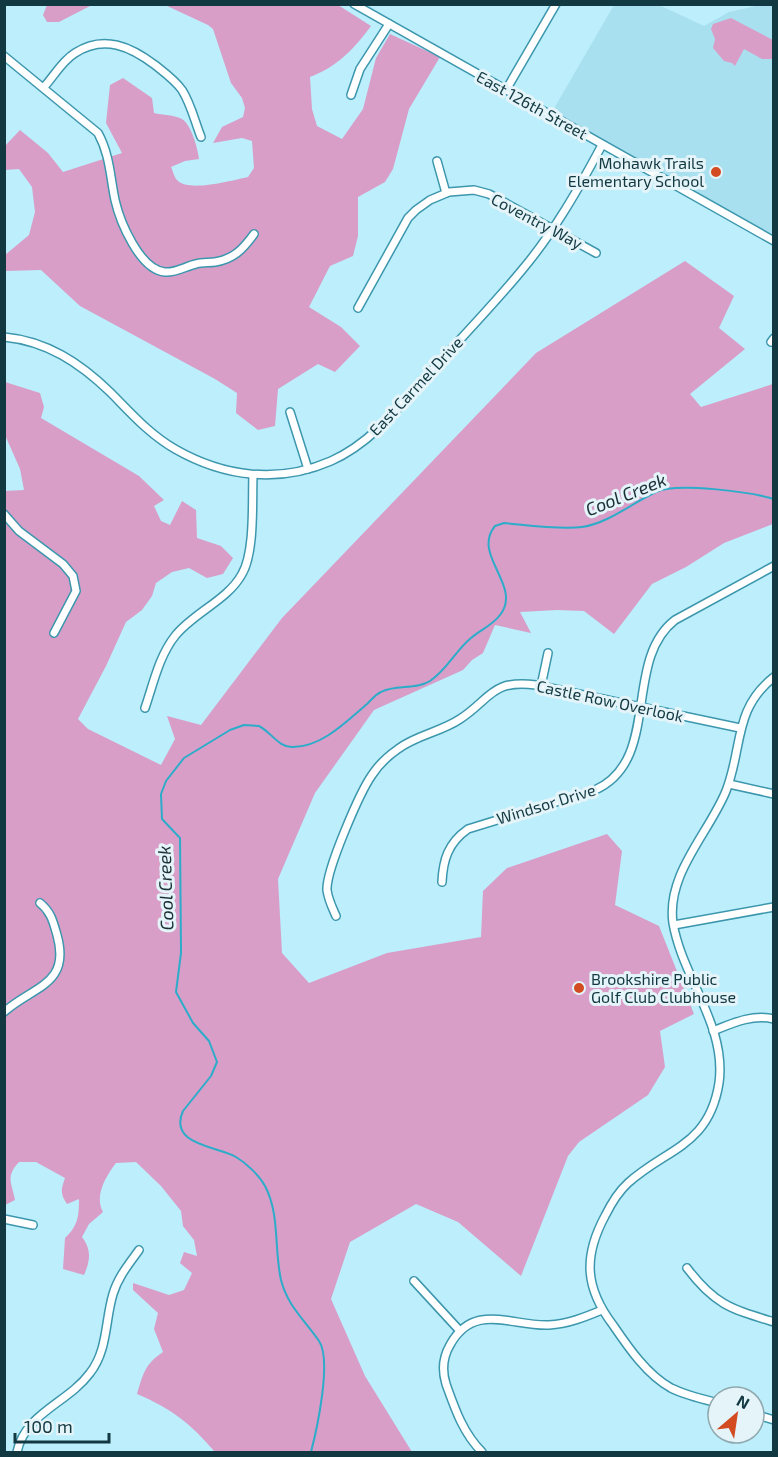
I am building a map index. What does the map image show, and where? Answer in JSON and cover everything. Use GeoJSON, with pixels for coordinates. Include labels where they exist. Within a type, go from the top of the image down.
{"type":"FeatureCollection","features":[{"type":"Feature","properties":{"kind":"street","name":"East 126th Street"},"geometry":{"type":"LineString","coordinates":[[354,4],[774,241]]}},
{"type":"Feature","properties":{"kind":"street"},"geometry":{"type":"LineString","coordinates":[[506,90],[556,4]]}},
{"type":"Feature","properties":{"kind":"street"},"geometry":{"type":"LineString","coordinates":[[351,95],[360,69],[389,24]]}},
{"type":"Feature","properties":{"kind":"street"},"geometry":{"type":"LineString","coordinates":[[44,87],[67,58],[78,51],[95,45],[113,44],[128,47],[141,54],[179,86],[188,101],[201,138]]}},
{"type":"Feature","properties":{"kind":"street"},"geometry":{"type":"LineString","coordinates":[[4,56],[93,128],[103,143],[110,162],[115,200],[121,217],[142,260],[151,267],[167,272],[198,263],[230,258],[243,249],[254,234]]}},
{"type":"Feature","properties":{"kind":"street","name":"East Carmel Drive"},"geometry":{"type":"LineString","coordinates":[[4,337],[25,339],[55,351],[109,391],[145,429],[173,448],[210,466],[253,475],[277,475],[308,469],[351,451],[383,424],[523,270],[553,228],[602,145]]}},
{"type":"Feature","properties":{"kind":"street"},"geometry":{"type":"LineString","coordinates":[[437,161],[446,193]]}},
{"type":"Feature","properties":{"kind":"street","name":"Coventry Way"},"geometry":{"type":"LineString","coordinates":[[358,308],[408,218],[423,204],[446,193],[462,190],[489,194],[596,253]]}},
{"type":"Feature","properties":{"kind":"street"},"geometry":{"type":"LineString","coordinates":[[290,412],[308,469]]}},
{"type":"Feature","properties":{"kind":"street"},"geometry":{"type":"LineString","coordinates":[[145,708],[163,656],[175,636],[186,624],[232,587],[243,574],[249,555],[253,475]]}},
{"type":"Feature","properties":{"kind":"street"},"geometry":{"type":"LineString","coordinates":[[4,514],[19,531],[63,564],[73,576],[76,591],[54,633]]}},
{"type":"Feature","properties":{"kind":"street","name":"Windsor Drive"},"geometry":{"type":"LineString","coordinates":[[442,882],[443,864],[447,851],[457,838],[468,830],[483,823],[595,790],[614,779],[628,759],[652,651],[665,628],[687,613],[774,566]]}},
{"type":"Feature","properties":{"kind":"street"},"geometry":{"type":"LineString","coordinates":[[541,686],[548,653]]}},
{"type":"Feature","properties":{"kind":"street"},"geometry":{"type":"LineString","coordinates":[[706,1399],[673,1389],[646,1368],[602,1310],[592,1289],[590,1258],[596,1234],[615,1198],[626,1184],[683,1146],[704,1123],[713,1105],[719,1083],[718,1051],[713,1031],[674,925],[674,899],[680,877],[729,784],[740,728],[752,700],[761,687],[774,676]]}},
{"type":"Feature","properties":{"kind":"street","name":"Castle Row Overlook"},"geometry":{"type":"LineString","coordinates":[[336,915],[328,895],[329,876],[362,794],[376,769],[403,745],[456,722],[495,691],[514,684],[541,686],[740,728]]}},
{"type":"Feature","properties":{"kind":"street"},"geometry":{"type":"LineString","coordinates":[[729,784],[774,794]]}},
{"type":"Feature","properties":{"kind":"street"},"geometry":{"type":"LineString","coordinates":[[4,1012],[45,985],[58,968],[61,952],[52,915],[40,903]]}},
{"type":"Feature","properties":{"kind":"street"},"geometry":{"type":"LineString","coordinates":[[674,925],[774,908]]}},
{"type":"Feature","properties":{"kind":"street"},"geometry":{"type":"LineString","coordinates":[[713,1031],[747,1018],[774,1019]]}},
{"type":"Feature","properties":{"kind":"street"},"geometry":{"type":"LineString","coordinates":[[4,1220],[33,1225]]}},
{"type":"Feature","properties":{"kind":"street"},"geometry":{"type":"LineString","coordinates":[[17,1452],[19,1442],[28,1427],[76,1388],[92,1371],[103,1350],[113,1294],[119,1279],[139,1250]]}},
{"type":"Feature","properties":{"kind":"street"},"geometry":{"type":"LineString","coordinates":[[687,1268],[706,1291],[719,1302],[740,1312],[774,1322]]}},
{"type":"Feature","properties":{"kind":"street"},"geometry":{"type":"LineString","coordinates":[[414,1281],[460,1331]]}},
{"type":"Feature","properties":{"kind":"street"},"geometry":{"type":"LineString","coordinates":[[482,1452],[464,1428],[444,1376],[446,1353],[460,1331],[490,1318],[552,1325],[569,1322],[602,1310]]}},
{"type":"Feature","properties":{"kind":"shaded area"},"geometry":{"type":"Polygon","coordinates":[[[47,4],[92,5],[59,22],[47,22],[43,15],[47,4]]]}},
{"type":"Feature","properties":{"kind":"shaded area"},"geometry":{"type":"Polygon","coordinates":[[[165,5],[338,5],[371,26],[345,56],[329,68],[310,77],[312,109],[317,126],[342,139],[363,109],[376,58],[390,34],[440,57],[409,109],[393,169],[385,182],[358,197],[358,236],[353,256],[330,266],[309,307],[341,327],[360,346],[335,372],[318,364],[278,389],[275,426],[258,430],[236,413],[237,393],[80,306],[41,270],[5,271],[5,255],[29,235],[35,212],[32,187],[19,169],[5,170],[4,147],[20,130],[48,153],[63,172],[122,153],[106,123],[110,85],[123,78],[152,98],[154,113],[182,119],[191,131],[199,159],[185,161],[171,167],[177,180],[183,184],[201,186],[248,177],[254,168],[252,141],[242,138],[213,143],[222,127],[243,117],[245,108],[242,98],[231,83],[213,29],[165,5]]]}},
{"type":"Feature","properties":{"kind":"shaded area","name":"Mohawk Trails Elementary School"},"geometry":{"type":"Polygon","coordinates":[[[614,5],[659,5],[704,26],[729,12],[760,5],[773,5],[774,232],[771,235],[552,112],[614,5]]]}},
{"type":"Feature","properties":{"kind":"shaded area"},"geometry":{"type":"Polygon","coordinates":[[[731,18],[773,40],[773,59],[762,59],[744,49],[735,66],[724,61],[713,48],[715,39],[711,29],[713,24],[731,18]]]}},
{"type":"Feature","properties":{"kind":"shaded area"},"geometry":{"type":"Polygon","coordinates":[[[685,261],[734,296],[719,328],[745,349],[690,394],[701,407],[773,384],[773,524],[724,543],[686,567],[652,584],[614,634],[584,611],[520,612],[531,633],[495,625],[483,653],[463,670],[374,710],[315,793],[278,879],[282,953],[309,983],[387,953],[481,937],[483,891],[507,868],[607,834],[622,851],[615,905],[659,926],[694,1014],[660,1031],[665,1067],[648,1095],[579,1142],[568,1156],[521,1276],[458,1222],[416,1204],[350,1242],[331,1299],[365,1376],[412,1452],[215,1452],[180,1418],[137,1394],[145,1370],[163,1352],[154,1329],[158,1313],[133,1290],[133,1283],[169,1295],[184,1290],[192,1273],[180,1263],[184,1252],[197,1256],[194,1240],[183,1226],[181,1211],[161,1186],[136,1162],[116,1163],[105,1180],[101,1193],[103,1212],[89,1224],[82,1237],[89,1256],[84,1275],[63,1269],[65,1238],[75,1225],[79,1205],[79,1199],[67,1204],[63,1197],[65,1178],[36,1162],[19,1162],[11,1176],[15,1200],[5,1205],[4,491],[24,490],[20,469],[5,435],[5,382],[40,393],[44,407],[41,418],[139,476],[164,500],[154,506],[161,521],[170,525],[182,501],[196,510],[197,538],[221,546],[233,558],[223,574],[207,578],[189,568],[172,572],[156,583],[152,596],[142,610],[126,622],[78,719],[88,729],[161,765],[175,739],[167,716],[201,725],[282,618],[536,353],[685,261]]]}},
{"type":"Feature","properties":{"kind":"waterway","name":"Cool Creek"},"geometry":{"type":"LineString","coordinates":[[311,1452],[322,1395],[323,1350],[319,1341],[292,1306],[284,1290],[270,1197],[265,1186],[248,1166],[228,1153],[188,1138],[182,1131],[180,1122],[183,1111],[211,1076],[217,1062],[209,1041],[193,1023],[176,992],[181,953],[180,838],[162,819],[161,794],[166,781],[184,758],[230,730],[244,725],[259,726],[283,745],[304,746],[333,732],[379,693],[430,681],[466,643],[497,619],[505,604],[506,593],[489,548],[489,537],[495,526],[504,523],[554,528],[592,525],[647,496],[666,489],[714,489],[774,499]]}},
{"type":"Feature","properties":{"kind":"place","name":"Mohawk Trails Elementary School"},"geometry":{"type":"Point","coordinates":[716,172]}},
{"type":"Feature","properties":{"kind":"place","name":"Brookshire Public Golf Club Clubhouse"},"geometry":{"type":"Point","coordinates":[579,988]}}]}
